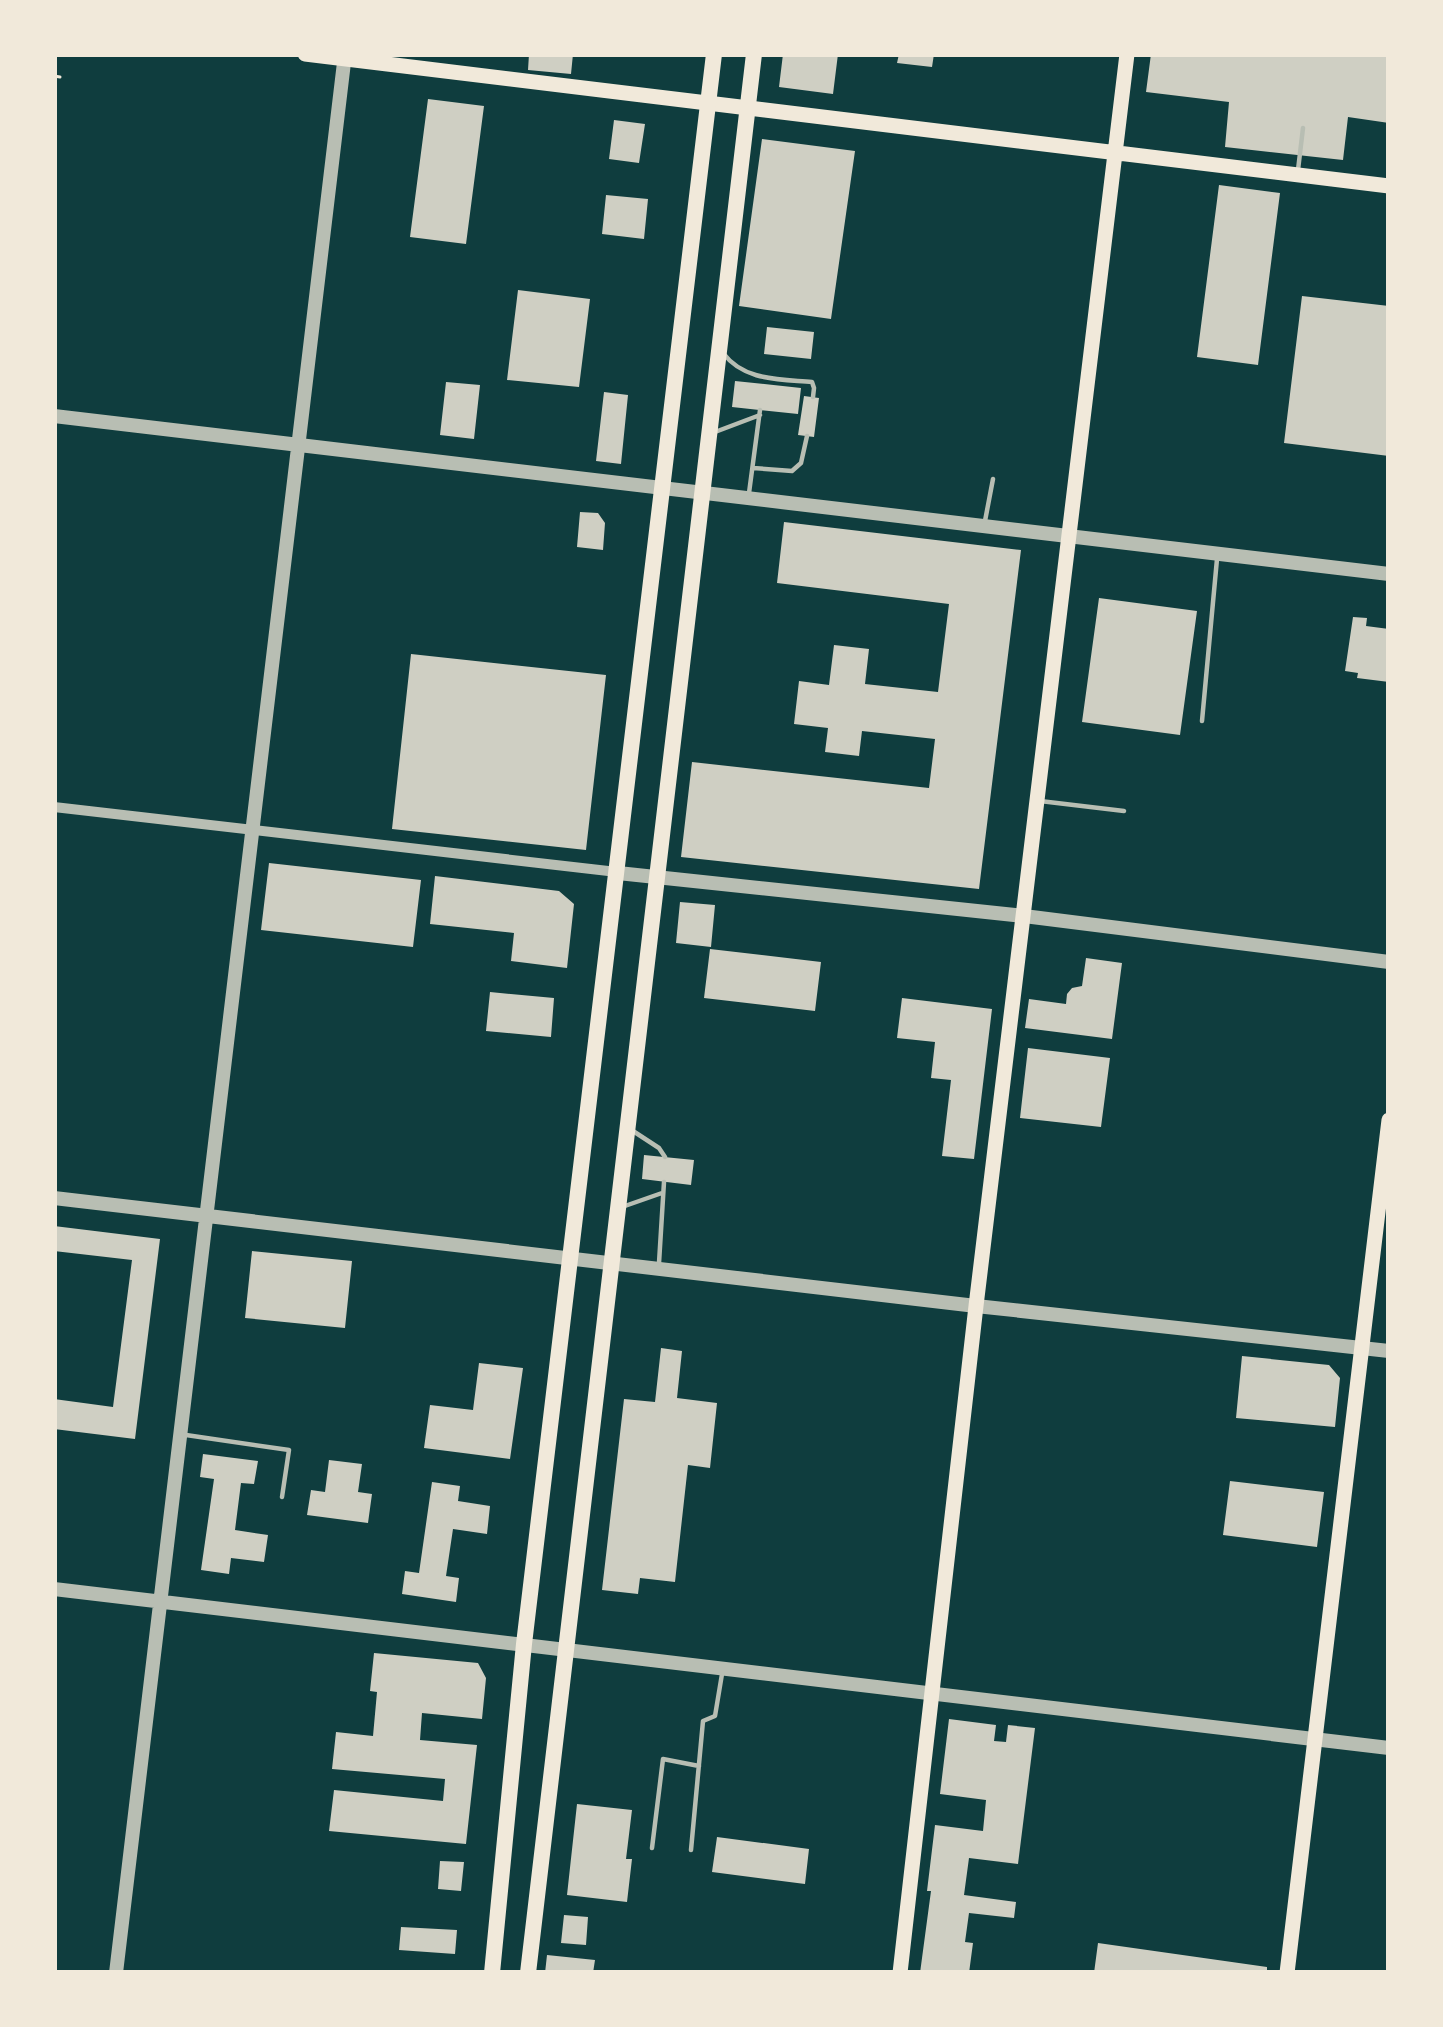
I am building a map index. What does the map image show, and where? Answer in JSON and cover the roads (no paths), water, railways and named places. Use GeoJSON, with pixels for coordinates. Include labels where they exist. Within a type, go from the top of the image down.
{"type":"FeatureCollection","features":[{"type":"Feature","properties":{"kind":"main road"},"geometry":{"type":"LineString","coordinates":[[304,54],[1389,187]]}},
{"type":"Feature","properties":{"kind":"main road"},"geometry":{"type":"LineString","coordinates":[[492,1973],[524,1644],[714,54]]}},
{"type":"Feature","properties":{"kind":"main road"},"geometry":{"type":"LineString","coordinates":[[528,1973],[754,54]]}},
{"type":"Feature","properties":{"kind":"main road"},"geometry":{"type":"LineString","coordinates":[[900,1973],[1126,54]]}},
{"type":"Feature","properties":{"kind":"main road"},"geometry":{"type":"LineString","coordinates":[[1287,1973],[1389,1120]]}},
{"type":"Feature","properties":{"kind":"street"},"geometry":{"type":"LineString","coordinates":[[116,1973],[345,56]]}},
{"type":"Feature","properties":{"kind":"street"},"geometry":{"type":"LineString","coordinates":[[54,416],[1389,574]]}},
{"type":"Feature","properties":{"kind":"street"},"geometry":{"type":"LineString","coordinates":[[54,807],[1389,962]]}},
{"type":"Feature","properties":{"kind":"street"},"geometry":{"type":"LineString","coordinates":[[54,1198],[1389,1351]]}},
{"type":"Feature","properties":{"kind":"street"},"geometry":{"type":"LineString","coordinates":[[54,1589],[1389,1748]]}},
{"type":"Feature","properties":{"kind":"lane"},"geometry":{"type":"LineString","coordinates":[[1297,176],[1303,128]]}},
{"type":"Feature","properties":{"kind":"lane"},"geometry":{"type":"LineString","coordinates":[[720,349],[732,365],[762,384]]}},
{"type":"Feature","properties":{"kind":"lane"},"geometry":{"type":"LineString","coordinates":[[754,376],[812,382],[813,397]]}},
{"type":"Feature","properties":{"kind":"lane"},"geometry":{"type":"LineString","coordinates":[[710,435],[760,413],[748,498]]}},
{"type":"Feature","properties":{"kind":"lane"},"geometry":{"type":"LineString","coordinates":[[753,468],[792,471],[801,463],[807,436]]}},
{"type":"Feature","properties":{"kind":"lane"},"geometry":{"type":"LineString","coordinates":[[984,526],[993,479]]}},
{"type":"Feature","properties":{"kind":"lane"},"geometry":{"type":"LineString","coordinates":[[1202,721],[1217,553]]}},
{"type":"Feature","properties":{"kind":"lane"},"geometry":{"type":"LineString","coordinates":[[1036,801],[1124,811]]}},
{"type":"Feature","properties":{"kind":"lane"},"geometry":{"type":"LineString","coordinates":[[626,1123],[665,1157]]}},
{"type":"Feature","properties":{"kind":"lane"},"geometry":{"type":"LineString","coordinates":[[658,1268],[664,1182]]}},
{"type":"Feature","properties":{"kind":"lane"},"geometry":{"type":"LineString","coordinates":[[616,1208],[663,1193]]}},
{"type":"Feature","properties":{"kind":"lane"},"geometry":{"type":"LineString","coordinates":[[181,1434],[289,1450],[282,1497]]}},
{"type":"Feature","properties":{"kind":"lane"},"geometry":{"type":"LineString","coordinates":[[692,1850],[703,1721],[715,1716],[724,1667]]}},
{"type":"Feature","properties":{"kind":"lane"},"geometry":{"type":"LineString","coordinates":[[652,1848],[663,1760],[699,1766]]}}]}
